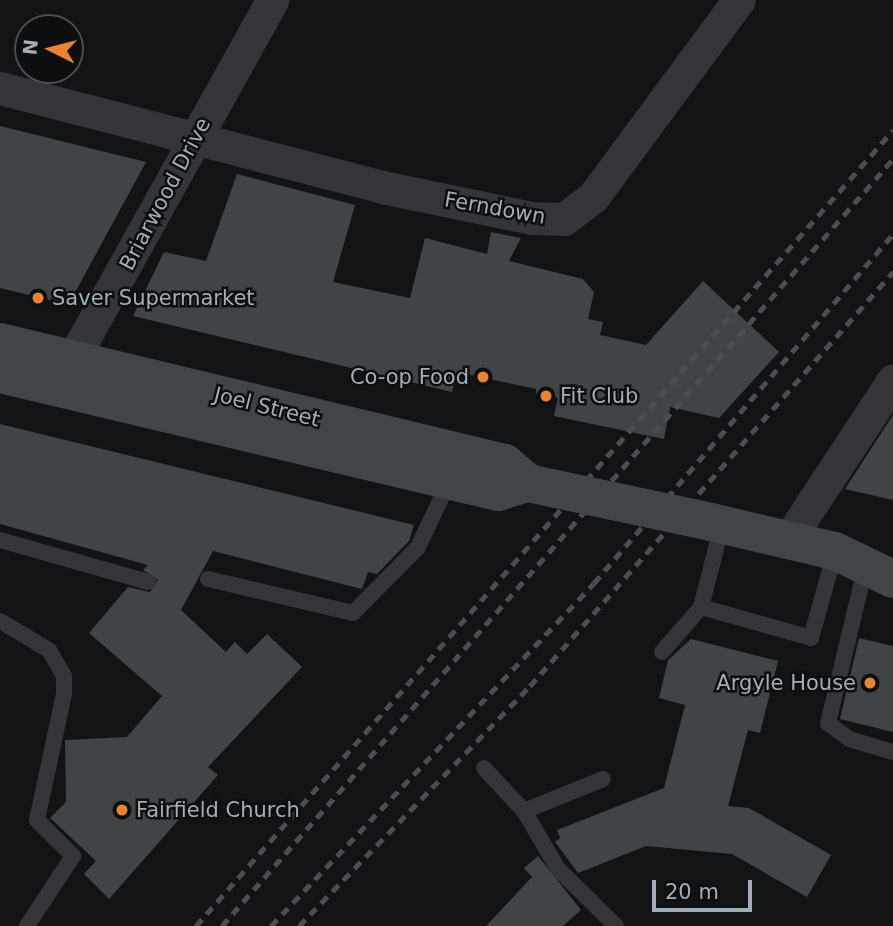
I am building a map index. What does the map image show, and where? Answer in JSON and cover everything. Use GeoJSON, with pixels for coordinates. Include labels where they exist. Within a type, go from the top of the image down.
{"type":"FeatureCollection","features":[{"type":"Feature","properties":{"kind":"main road","name":"Joel Street"},"geometry":{"type":"LineString","coordinates":[[0,342],[69,375],[449,482],[498,492],[528,483]]}},
{"type":"Feature","properties":{"kind":"main road","name":"Joel Street"},"geometry":{"type":"LineString","coordinates":[[0,374],[69,375],[505,463],[528,483],[788,540],[872,564]]}},
{"type":"Feature","properties":{"kind":"street","name":"Briarwood Drive"},"geometry":{"type":"LineString","coordinates":[[69,375],[194,137],[272,0]]}},
{"type":"Feature","properties":{"kind":"street","name":"Ferndown"},"geometry":{"type":"LineString","coordinates":[[0,89],[382,187],[531,218],[564,219],[593,197],[739,0]]}},
{"type":"Feature","properties":{"kind":"street"},"geometry":{"type":"LineString","coordinates":[[788,540],[893,380]]}},
{"type":"Feature","properties":{"kind":"lane"},"geometry":{"type":"LineString","coordinates":[[208,579],[353,612],[418,547],[449,482]]}},
{"type":"Feature","properties":{"kind":"lane"},"geometry":{"type":"LineString","coordinates":[[662,652],[701,607],[717,524]]}},
{"type":"Feature","properties":{"kind":"lane"},"geometry":{"type":"LineString","coordinates":[[0,540],[148,582]]}},
{"type":"Feature","properties":{"kind":"lane"},"geometry":{"type":"LineString","coordinates":[[701,607],[811,638],[872,564]]}},
{"type":"Feature","properties":{"kind":"lane"},"geometry":{"type":"LineString","coordinates":[[872,564],[828,723],[849,739],[893,752]]}},
{"type":"Feature","properties":{"kind":"lane"},"geometry":{"type":"LineString","coordinates":[[0,621],[49,650],[64,676],[64,694],[37,820],[73,856],[27,926]]}},
{"type":"Feature","properties":{"kind":"lane"},"geometry":{"type":"LineString","coordinates":[[484,768],[524,811],[558,869],[616,926]]}},
{"type":"Feature","properties":{"kind":"lane"},"geometry":{"type":"LineString","coordinates":[[524,811],[603,779]]}},
{"type":"Feature","properties":{"kind":"building"},"geometry":{"type":"Polygon","coordinates":[[[0,126],[146,162],[72,298],[58,302],[0,288],[0,126]]]}},
{"type":"Feature","properties":{"kind":"building"},"geometry":{"type":"Polygon","coordinates":[[[237,174],[355,205],[333,282],[410,298],[425,238],[487,254],[491,232],[521,238],[509,261],[583,279],[594,292],[588,319],[603,322],[600,335],[646,345],[703,281],[779,352],[719,418],[670,407],[664,439],[554,416],[558,398],[536,394],[536,389],[457,372],[452,392],[133,316],[164,252],[206,261],[237,174]]]}},
{"type":"Feature","properties":{"kind":"building"},"geometry":{"type":"Polygon","coordinates":[[[893,415],[893,500],[845,489],[893,415]]]}},
{"type":"Feature","properties":{"kind":"building"},"geometry":{"type":"Polygon","coordinates":[[[0,424],[414,525],[409,541],[377,574],[368,572],[362,589],[213,551],[181,610],[226,652],[235,642],[247,654],[267,634],[302,667],[208,767],[218,775],[109,899],[84,874],[96,861],[50,818],[66,802],[65,740],[127,737],[162,696],[89,633],[128,587],[150,592],[158,580],[143,570],[148,565],[0,524],[0,424]]]}},
{"type":"Feature","properties":{"kind":"building","name":"Argyle House"},"geometry":{"type":"Polygon","coordinates":[[[859,638],[893,646],[893,732],[840,719],[859,638]]]}},
{"type":"Feature","properties":{"kind":"building"},"geometry":{"type":"Polygon","coordinates":[[[691,639],[778,661],[760,733],[748,730],[728,806],[749,808],[831,855],[807,897],[732,854],[646,846],[578,873],[555,842],[560,838],[557,830],[664,788],[685,705],[659,698],[668,660],[691,639]]]}},
{"type":"Feature","properties":{"kind":"building"},"geometry":{"type":"Polygon","coordinates":[[[538,856],[581,910],[563,926],[486,926],[532,877],[524,868],[538,856]]]}},
{"type":"Feature","properties":{"kind":"railway"},"geometry":{"type":"LineString","coordinates":[[196,926],[893,130]]}},
{"type":"Feature","properties":{"kind":"railway"},"geometry":{"type":"LineString","coordinates":[[222,926],[893,159]]}},
{"type":"Feature","properties":{"kind":"railway"},"geometry":{"type":"LineString","coordinates":[[271,926],[594,583],[893,234]]}},
{"type":"Feature","properties":{"kind":"railway"},"geometry":{"type":"LineString","coordinates":[[299,926],[530,686],[893,272]]}},
{"type":"Feature","properties":{"kind":"place","name":"Saver Supermarket"},"geometry":{"type":"Point","coordinates":[38,298]}},
{"type":"Feature","properties":{"kind":"place","name":"Co-op Food"},"geometry":{"type":"Point","coordinates":[483,377]}},
{"type":"Feature","properties":{"kind":"place","name":"Fit Club"},"geometry":{"type":"Point","coordinates":[546,396]}},
{"type":"Feature","properties":{"kind":"place","name":"Argyle House"},"geometry":{"type":"Point","coordinates":[870,683]}},
{"type":"Feature","properties":{"kind":"place","name":"Fairfield Church"},"geometry":{"type":"Point","coordinates":[122,810]}}]}
